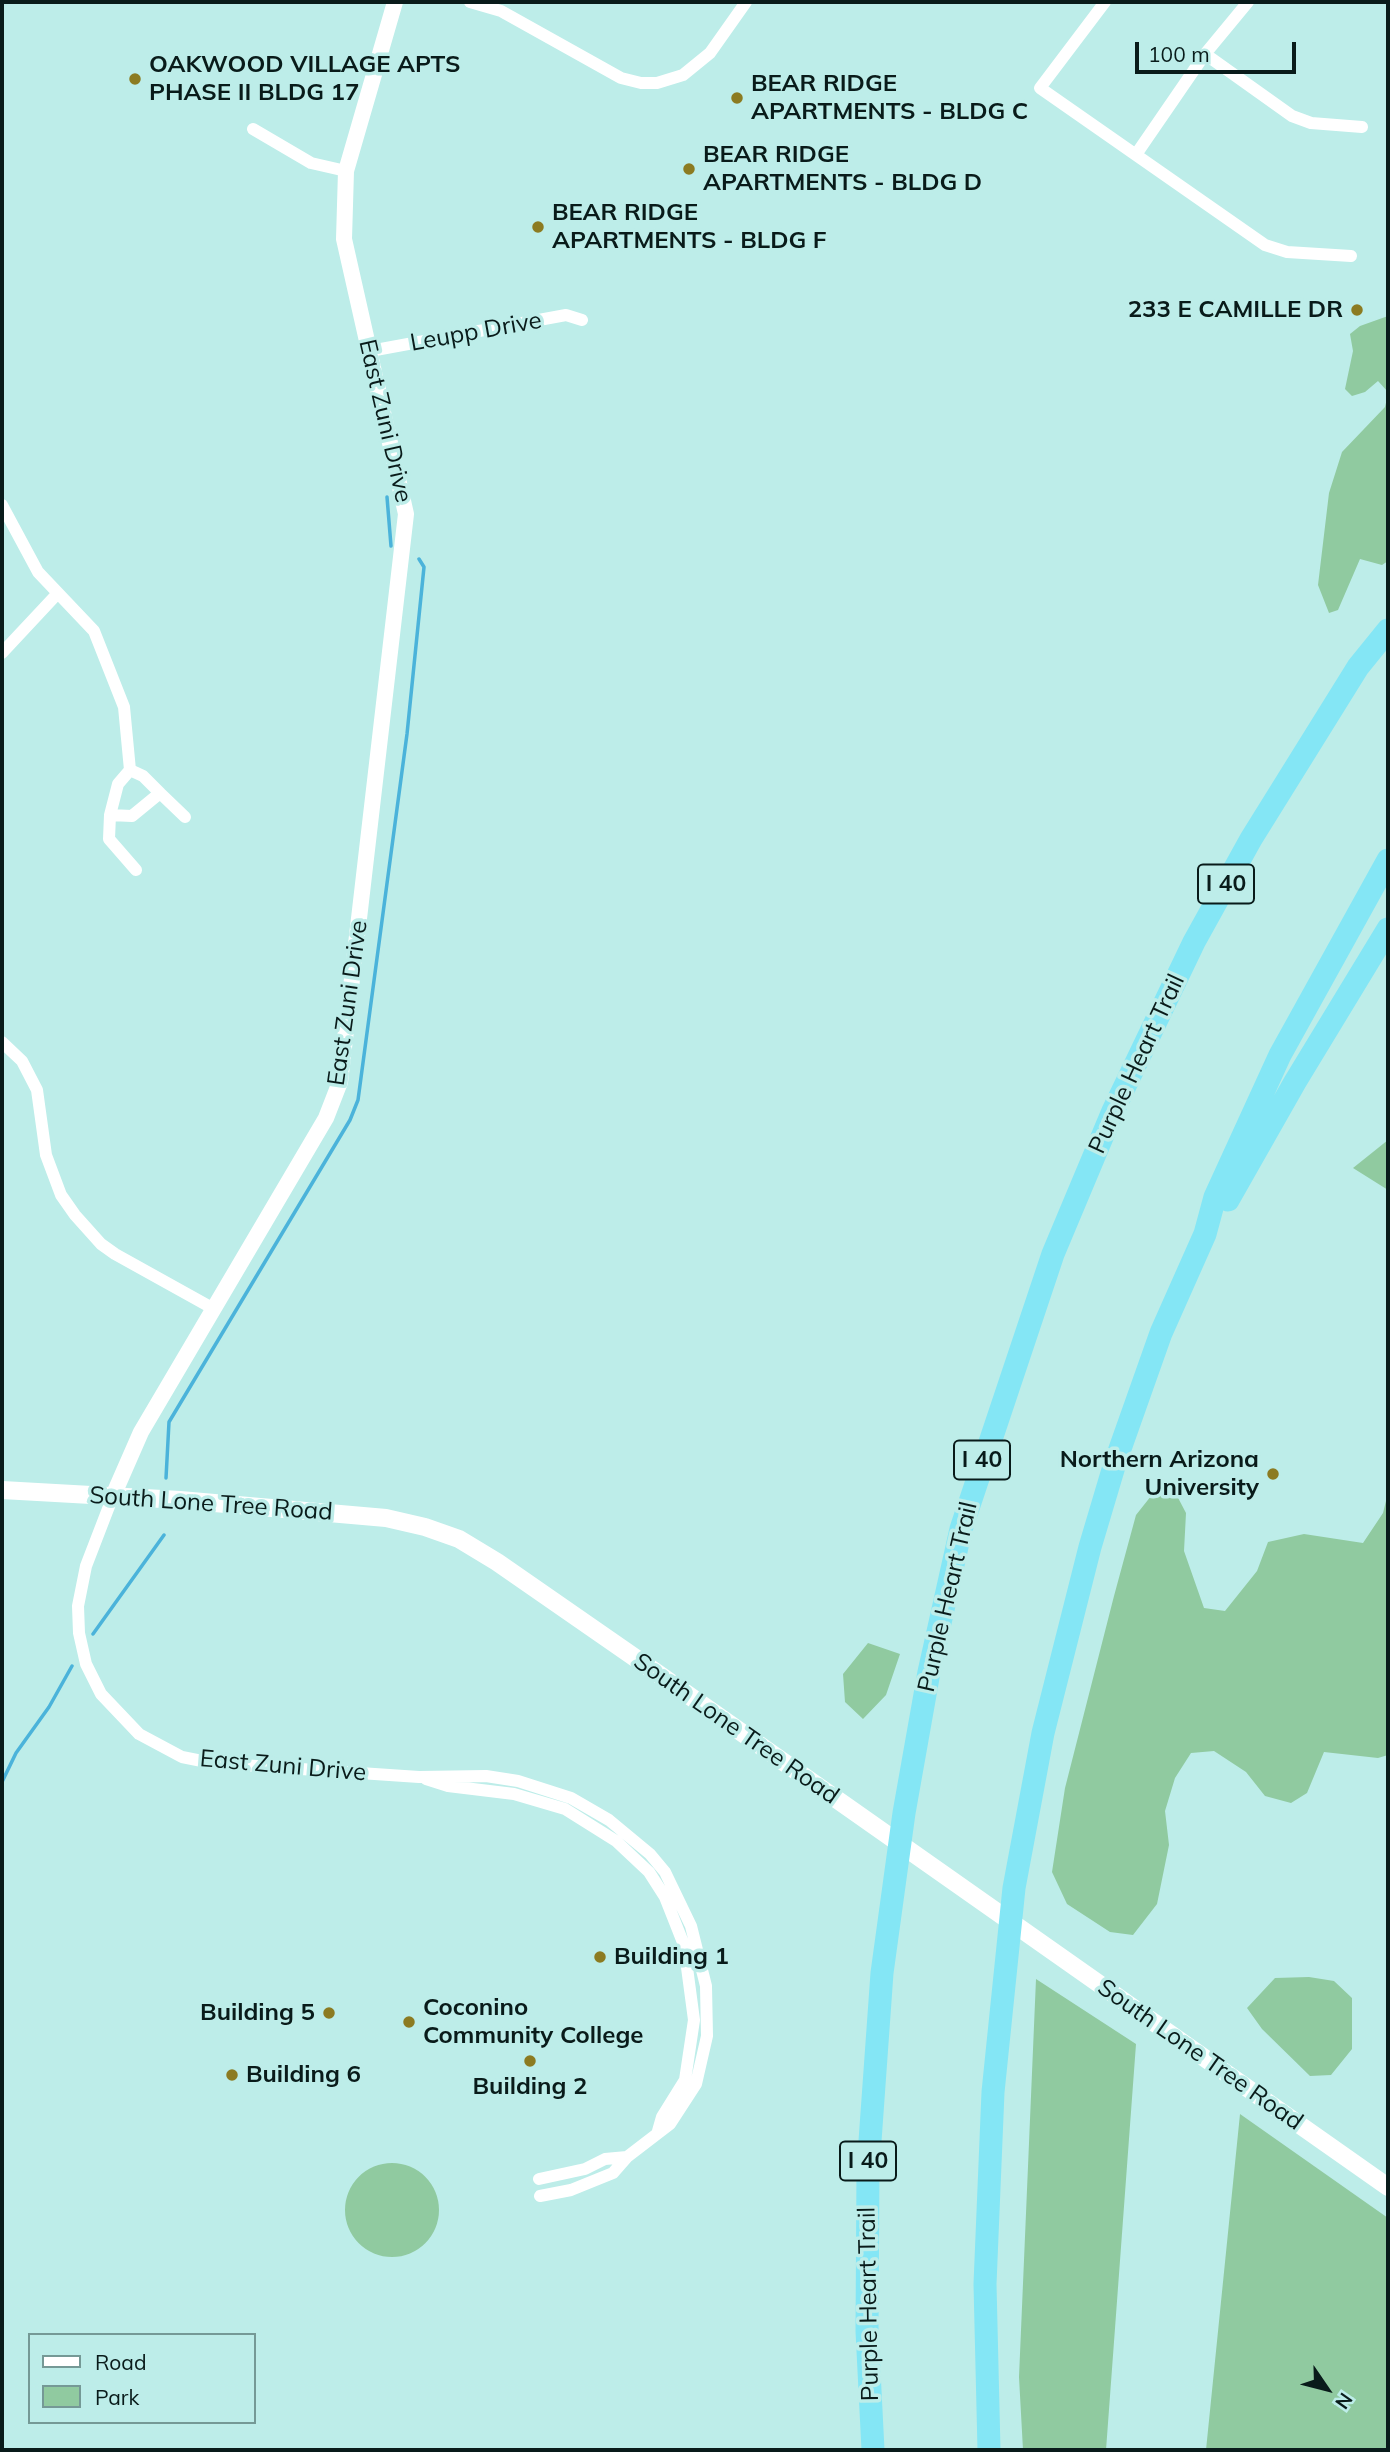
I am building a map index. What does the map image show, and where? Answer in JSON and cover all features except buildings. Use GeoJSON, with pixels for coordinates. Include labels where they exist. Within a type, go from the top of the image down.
{"type":"FeatureCollection","features":[{"type":"Feature","properties":{"kind":"highway"},"geometry":{"type":"LineString","coordinates":[[1358,667],[1388,615]]}},
{"type":"Feature","properties":{"kind":"highway","name":"Purple Heart Trail"},"geometry":{"type":"LineString","coordinates":[[873,2450],[867,2331],[868,2169],[882,1973],[904,1813],[929,1672],[961,1529],[1053,1254],[1108,1123],[1194,942],[1279,789],[1358,667],[1388,630]]}},
{"type":"Feature","properties":{"kind":"highway"},"geometry":{"type":"LineString","coordinates":[[1205,1234],[1215,1197],[1280,1055],[1388,860]]}},
{"type":"Feature","properties":{"kind":"highway"},"geometry":{"type":"LineString","coordinates":[[989,2450],[985,2370],[988,2175],[1014,1888],[1043,1733],[1090,1547],[1157,1344],[1205,1234],[1388,929]]}},
{"type":"Feature","properties":{"kind":"main road","name":"South Lone Tree Road"},"geometry":{"type":"LineString","coordinates":[[2,1490],[386,1518],[425,1527],[459,1539],[666,1678],[1388,2187]]}},
{"type":"Feature","properties":{"kind":"street","name":"East Zuni Drive"},"geometry":{"type":"LineString","coordinates":[[395,2],[346,172],[344,239],[407,514],[340,1082],[327,1118],[141,1432],[86,1566],[78,1606],[86,1664],[101,1694],[119,1717],[159,1746],[182,1757],[212,1763],[419,1777],[486,1776],[518,1781],[571,1798],[625,1831],[665,1872],[691,1926],[706,1986],[707,2036],[695,2084],[670,2124],[627,2157],[613,2173],[592,2183],[540,2196]]}},
{"type":"Feature","properties":{"kind":"street"},"geometry":{"type":"LineString","coordinates":[[470,2],[500,11],[621,78],[641,83],[657,83],[683,75],[710,53],[746,2]]}},
{"type":"Feature","properties":{"kind":"street"},"geometry":{"type":"LineString","coordinates":[[1105,2],[1040,88],[1137,153],[1265,245],[1287,252],[1351,256]]}},
{"type":"Feature","properties":{"kind":"street"},"geometry":{"type":"LineString","coordinates":[[1137,153],[1205,54],[1248,2]]}},
{"type":"Feature","properties":{"kind":"street"},"geometry":{"type":"LineString","coordinates":[[1205,54],[1292,116],[1311,123],[1362,127]]}},
{"type":"Feature","properties":{"kind":"street"},"geometry":{"type":"LineString","coordinates":[[253,130],[312,163],[346,172]]}},
{"type":"Feature","properties":{"kind":"street","name":"Leupp Drive"},"geometry":{"type":"LineString","coordinates":[[369,351],[566,315],[582,320]]}},
{"type":"Feature","properties":{"kind":"street"},"geometry":{"type":"LineString","coordinates":[[2,505],[29,558],[58,593],[85,618],[101,644],[124,707],[130,770],[118,784],[110,815],[109,839],[136,870]]}},
{"type":"Feature","properties":{"kind":"street"},"geometry":{"type":"LineString","coordinates":[[2,653],[58,593]]}},
{"type":"Feature","properties":{"kind":"street"},"geometry":{"type":"LineString","coordinates":[[130,770],[143,776],[185,817]]}},
{"type":"Feature","properties":{"kind":"street"},"geometry":{"type":"LineString","coordinates":[[110,815],[132,816],[160,793]]}},
{"type":"Feature","properties":{"kind":"street"},"geometry":{"type":"LineString","coordinates":[[2,1042],[22,1061],[37,1090],[46,1155],[61,1195],[75,1215],[101,1244],[115,1254],[214,1309]]}},
{"type":"Feature","properties":{"kind":"street","name":"East Zuni Drive"},"geometry":{"type":"LineString","coordinates":[[539,2179],[585,2169],[606,2159],[627,2157]]}},
{"type":"Feature","properties":{"kind":"green space"},"geometry":{"type":"Polygon","coordinates":[[[1388,316],[1388,392],[1378,381],[1365,392],[1352,396],[1345,389],[1353,351],[1350,334],[1360,326],[1388,316]]]}},
{"type":"Feature","properties":{"kind":"green space"},"geometry":{"type":"Polygon","coordinates":[[[1388,394],[1388,561],[1382,565],[1360,559],[1338,610],[1329,613],[1318,585],[1329,493],[1342,452],[1385,407],[1388,394]]]}},
{"type":"Feature","properties":{"kind":"green space"},"geometry":{"type":"Polygon","coordinates":[[[1388,1140],[1388,1190],[1353,1168],[1388,1140]]]}},
{"type":"Feature","properties":{"kind":"green space"},"geometry":{"type":"Polygon","coordinates":[[[1155,1491],[1175,1492],[1186,1513],[1184,1551],[1204,1608],[1225,1611],[1257,1571],[1268,1542],[1304,1534],[1363,1543],[1383,1513],[1388,1493],[1388,1755],[1378,1758],[1324,1752],[1307,1793],[1291,1803],[1265,1796],[1246,1772],[1214,1751],[1191,1753],[1175,1778],[1165,1811],[1169,1845],[1157,1904],[1133,1935],[1110,1932],[1067,1904],[1052,1872],[1065,1788],[1114,1596],[1136,1515],[1155,1491]]]}},
{"type":"Feature","properties":{"kind":"green space"},"geometry":{"type":"Polygon","coordinates":[[[868,1643],[900,1654],[886,1695],[863,1719],[845,1702],[843,1674],[868,1643]]]}},
{"type":"Feature","properties":{"kind":"green space"},"geometry":{"type":"Polygon","coordinates":[[[1309,1977],[1334,1981],[1352,1998],[1352,2049],[1331,2075],[1310,2076],[1262,2029],[1247,2008],[1275,1978],[1309,1977]]]}},
{"type":"Feature","properties":{"kind":"green space"},"geometry":{"type":"Polygon","coordinates":[[[1036,1979],[1136,2044],[1106,2450],[1023,2450],[1019,2377],[1036,1979]]]}},
{"type":"Feature","properties":{"kind":"green space"},"geometry":{"type":"Polygon","coordinates":[[[1240,2114],[1388,2218],[1388,2450],[1206,2450],[1240,2114]]]}},
{"type":"Feature","properties":{"kind":"green space"},"geometry":{"type":"Polygon","coordinates":[[[392,2163],[410,2166],[425,2177],[436,2192],[439,2210],[436,2228],[425,2243],[410,2254],[392,2257],[374,2254],[359,2243],[348,2228],[345,2210],[348,2192],[359,2177],[374,2166],[392,2163]]]}},
{"type":"Feature","properties":{"kind":"waterway"},"geometry":{"type":"LineString","coordinates":[[387,497],[391,546]]}},
{"type":"Feature","properties":{"kind":"waterway"},"geometry":{"type":"LineString","coordinates":[[166,1478],[169,1422],[350,1120],[358,1100],[407,734],[424,567],[419,559]]}},
{"type":"Feature","properties":{"kind":"waterway"},"geometry":{"type":"LineString","coordinates":[[93,1634],[164,1535]]}},
{"type":"Feature","properties":{"kind":"waterway"},"geometry":{"type":"LineString","coordinates":[[2,1782],[16,1753],[49,1707],[72,1666]]}},
{"type":"Feature","properties":{"kind":"place","name":"OAKWOOD VILLAGE APTS PHASE II BLDG 17"},"geometry":{"type":"Point","coordinates":[135,79]}},
{"type":"Feature","properties":{"kind":"place","name":"BEAR RIDGE APARTMENTS - BLDG C"},"geometry":{"type":"Point","coordinates":[737,98]}},
{"type":"Feature","properties":{"kind":"place","name":"BEAR RIDGE APARTMENTS - BLDG D"},"geometry":{"type":"Point","coordinates":[689,169]}},
{"type":"Feature","properties":{"kind":"place","name":"BEAR RIDGE APARTMENTS - BLDG F"},"geometry":{"type":"Point","coordinates":[538,227]}},
{"type":"Feature","properties":{"kind":"place","name":"233 E CAMILLE DR"},"geometry":{"type":"Point","coordinates":[1357,310]}},
{"type":"Feature","properties":{"kind":"place","name":"Northern Arizona University"},"geometry":{"type":"Point","coordinates":[1273,1474]}},
{"type":"Feature","properties":{"kind":"place","name":"Building 1"},"geometry":{"type":"Point","coordinates":[600,1957]}},
{"type":"Feature","properties":{"kind":"place","name":"Building 5"},"geometry":{"type":"Point","coordinates":[329,2013]}},
{"type":"Feature","properties":{"kind":"place","name":"Coconino Community College"},"geometry":{"type":"Point","coordinates":[409,2022]}},
{"type":"Feature","properties":{"kind":"place","name":"Building 2"},"geometry":{"type":"Point","coordinates":[530,2061]}},
{"type":"Feature","properties":{"kind":"place","name":"Building 6"},"geometry":{"type":"Point","coordinates":[232,2075]}}]}
